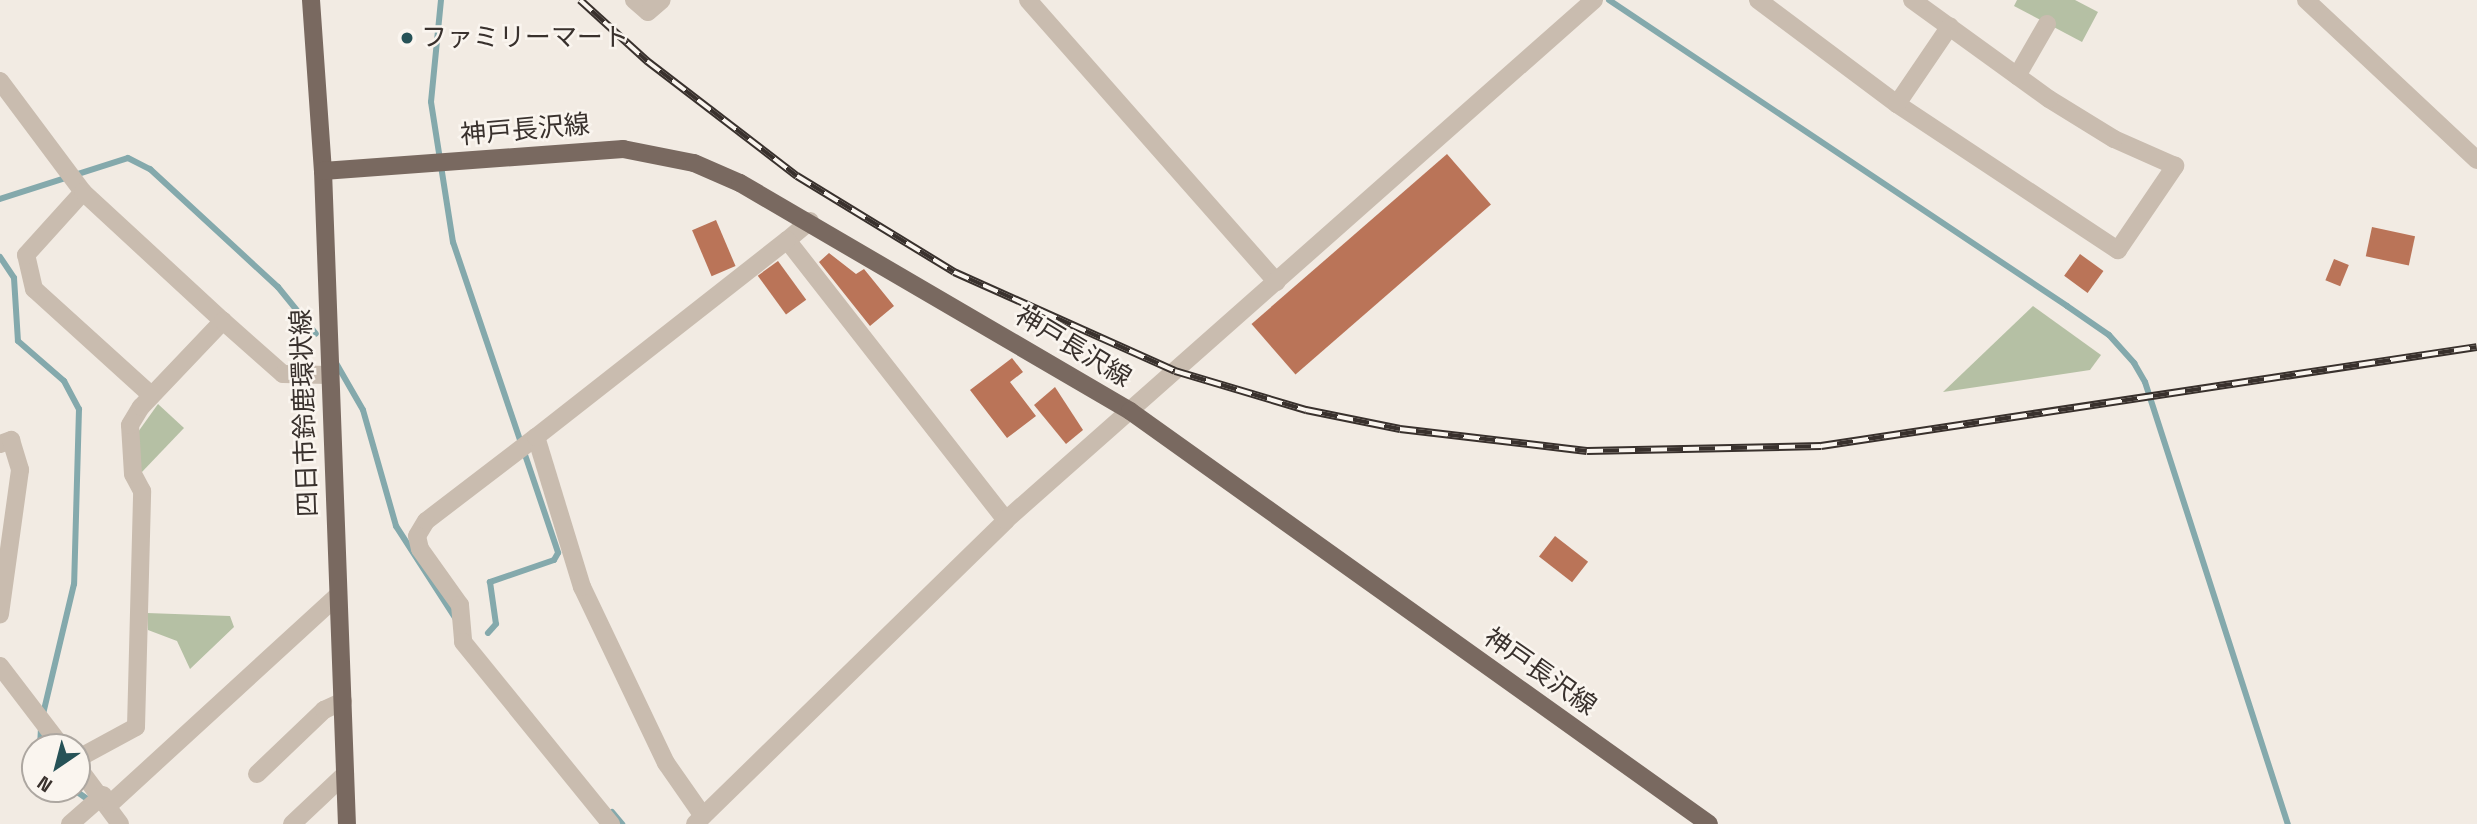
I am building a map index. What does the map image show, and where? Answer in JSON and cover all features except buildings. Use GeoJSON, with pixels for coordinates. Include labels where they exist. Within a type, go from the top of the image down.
{"type":"FeatureCollection","features":[{"type":"Feature","properties":{"kind":"main road","name":"四日市鈴鹿環状線"},"geometry":{"type":"LineString","coordinates":[[311,0],[323,171],[336,597],[347,824]]}},
{"type":"Feature","properties":{"kind":"main road","name":"神戸長沢線"},"geometry":{"type":"LineString","coordinates":[[323,171],[430,165],[579,150],[646,153],[694,163],[810,221],[1130,411],[1709,824]]}},
{"type":"Feature","properties":{"kind":"street"},"geometry":{"type":"LineString","coordinates":[[634,0],[648,12],[662,0]]}},
{"type":"Feature","properties":{"kind":"street"},"geometry":{"type":"LineString","coordinates":[[1028,0],[1277,282]]}},
{"type":"Feature","properties":{"kind":"street"},"geometry":{"type":"LineString","coordinates":[[1758,0],[1897,104],[2118,250],[2175,166],[2114,139],[2017,76],[1912,0]]}},
{"type":"Feature","properties":{"kind":"street"},"geometry":{"type":"LineString","coordinates":[[2306,0],[2477,160]]}},
{"type":"Feature","properties":{"kind":"street"},"geometry":{"type":"LineString","coordinates":[[534,438],[578,560],[582,587],[666,763],[699,820],[1006,520],[1590,3]]}},
{"type":"Feature","properties":{"kind":"street"},"geometry":{"type":"LineString","coordinates":[[2017,76],[2047,24]]}},
{"type":"Feature","properties":{"kind":"street"},"geometry":{"type":"LineString","coordinates":[[1897,104],[1951,26]]}},
{"type":"Feature","properties":{"kind":"street"},"geometry":{"type":"LineString","coordinates":[[0,81],[73,180],[223,321],[283,374],[328,375]]}},
{"type":"Feature","properties":{"kind":"street"},"geometry":{"type":"LineString","coordinates":[[73,180],[26,255],[34,289],[151,396]]}},
{"type":"Feature","properties":{"kind":"street"},"geometry":{"type":"LineString","coordinates":[[611,824],[463,642],[460,605],[419,548],[420,528],[514,450],[534,438],[810,221]]}},
{"type":"Feature","properties":{"kind":"street"},"geometry":{"type":"LineString","coordinates":[[787,240],[1006,520]]}},
{"type":"Feature","properties":{"kind":"street"},"geometry":{"type":"LineString","coordinates":[[91,751],[135,727],[142,491],[133,474],[130,425],[151,396],[223,321]]}},
{"type":"Feature","properties":{"kind":"street"},"geometry":{"type":"LineString","coordinates":[[0,444],[11,440],[20,470],[0,615]]}},
{"type":"Feature","properties":{"kind":"street"},"geometry":{"type":"LineString","coordinates":[[70,824],[101,801],[336,597]]}},
{"type":"Feature","properties":{"kind":"street"},"geometry":{"type":"LineString","coordinates":[[0,666],[53,733]]}},
{"type":"Feature","properties":{"kind":"street"},"geometry":{"type":"LineString","coordinates":[[257,774],[324,710],[343,701]]}},
{"type":"Feature","properties":{"kind":"street"},"geometry":{"type":"LineString","coordinates":[[292,824],[345,774]]}},
{"type":"Feature","properties":{"kind":"street"},"geometry":{"type":"LineString","coordinates":[[91,786],[120,824]]}},
{"type":"Feature","properties":{"kind":"green space"},"geometry":{"type":"Polygon","coordinates":[[[2017,0],[2075,0],[2098,12],[2082,42],[2014,6],[2017,0]]]}},
{"type":"Feature","properties":{"kind":"green space"},"geometry":{"type":"Polygon","coordinates":[[[2033,306],[2101,355],[2090,370],[1943,392],[2033,306]]]}},
{"type":"Feature","properties":{"kind":"green space"},"geometry":{"type":"Polygon","coordinates":[[[158,404],[184,428],[141,473],[138,432],[158,404]]]}},
{"type":"Feature","properties":{"kind":"green space"},"geometry":{"type":"Polygon","coordinates":[[[147,613],[230,616],[234,627],[190,669],[177,641],[148,630],[147,613]]]}},
{"type":"Feature","properties":{"kind":"waterway"},"geometry":{"type":"LineString","coordinates":[[441,0],[431,102],[453,242],[558,553],[554,560],[490,582],[496,624],[488,633]]}},
{"type":"Feature","properties":{"kind":"waterway"},"geometry":{"type":"LineString","coordinates":[[1609,0],[2109,335],[2134,363],[2145,382],[2288,824]]}},
{"type":"Feature","properties":{"kind":"waterway"},"geometry":{"type":"LineString","coordinates":[[0,199],[128,158],[150,169],[278,287],[316,334]]}},
{"type":"Feature","properties":{"kind":"waterway"},"geometry":{"type":"LineString","coordinates":[[0,257],[14,278],[18,341],[64,381],[79,409],[74,584],[43,714]]}},
{"type":"Feature","properties":{"kind":"waterway"},"geometry":{"type":"LineString","coordinates":[[336,363],[363,410],[396,526],[456,619]]}},
{"type":"Feature","properties":{"kind":"waterway"},"geometry":{"type":"LineString","coordinates":[[41,725],[41,733]]}},
{"type":"Feature","properties":{"kind":"waterway"},"geometry":{"type":"LineString","coordinates":[[612,812],[622,824]]}},
{"type":"Feature","properties":{"kind":"railway"},"geometry":{"type":"LineString","coordinates":[[580,0],[647,61],[797,176],[954,272],[1175,371],[1306,410],[1400,429],[1587,451],[1821,446],[2477,347]]}},
{"type":"Feature","properties":{"kind":"place","name":"ファミリーマート"},"geometry":{"type":"Point","coordinates":[407,38]}}]}
